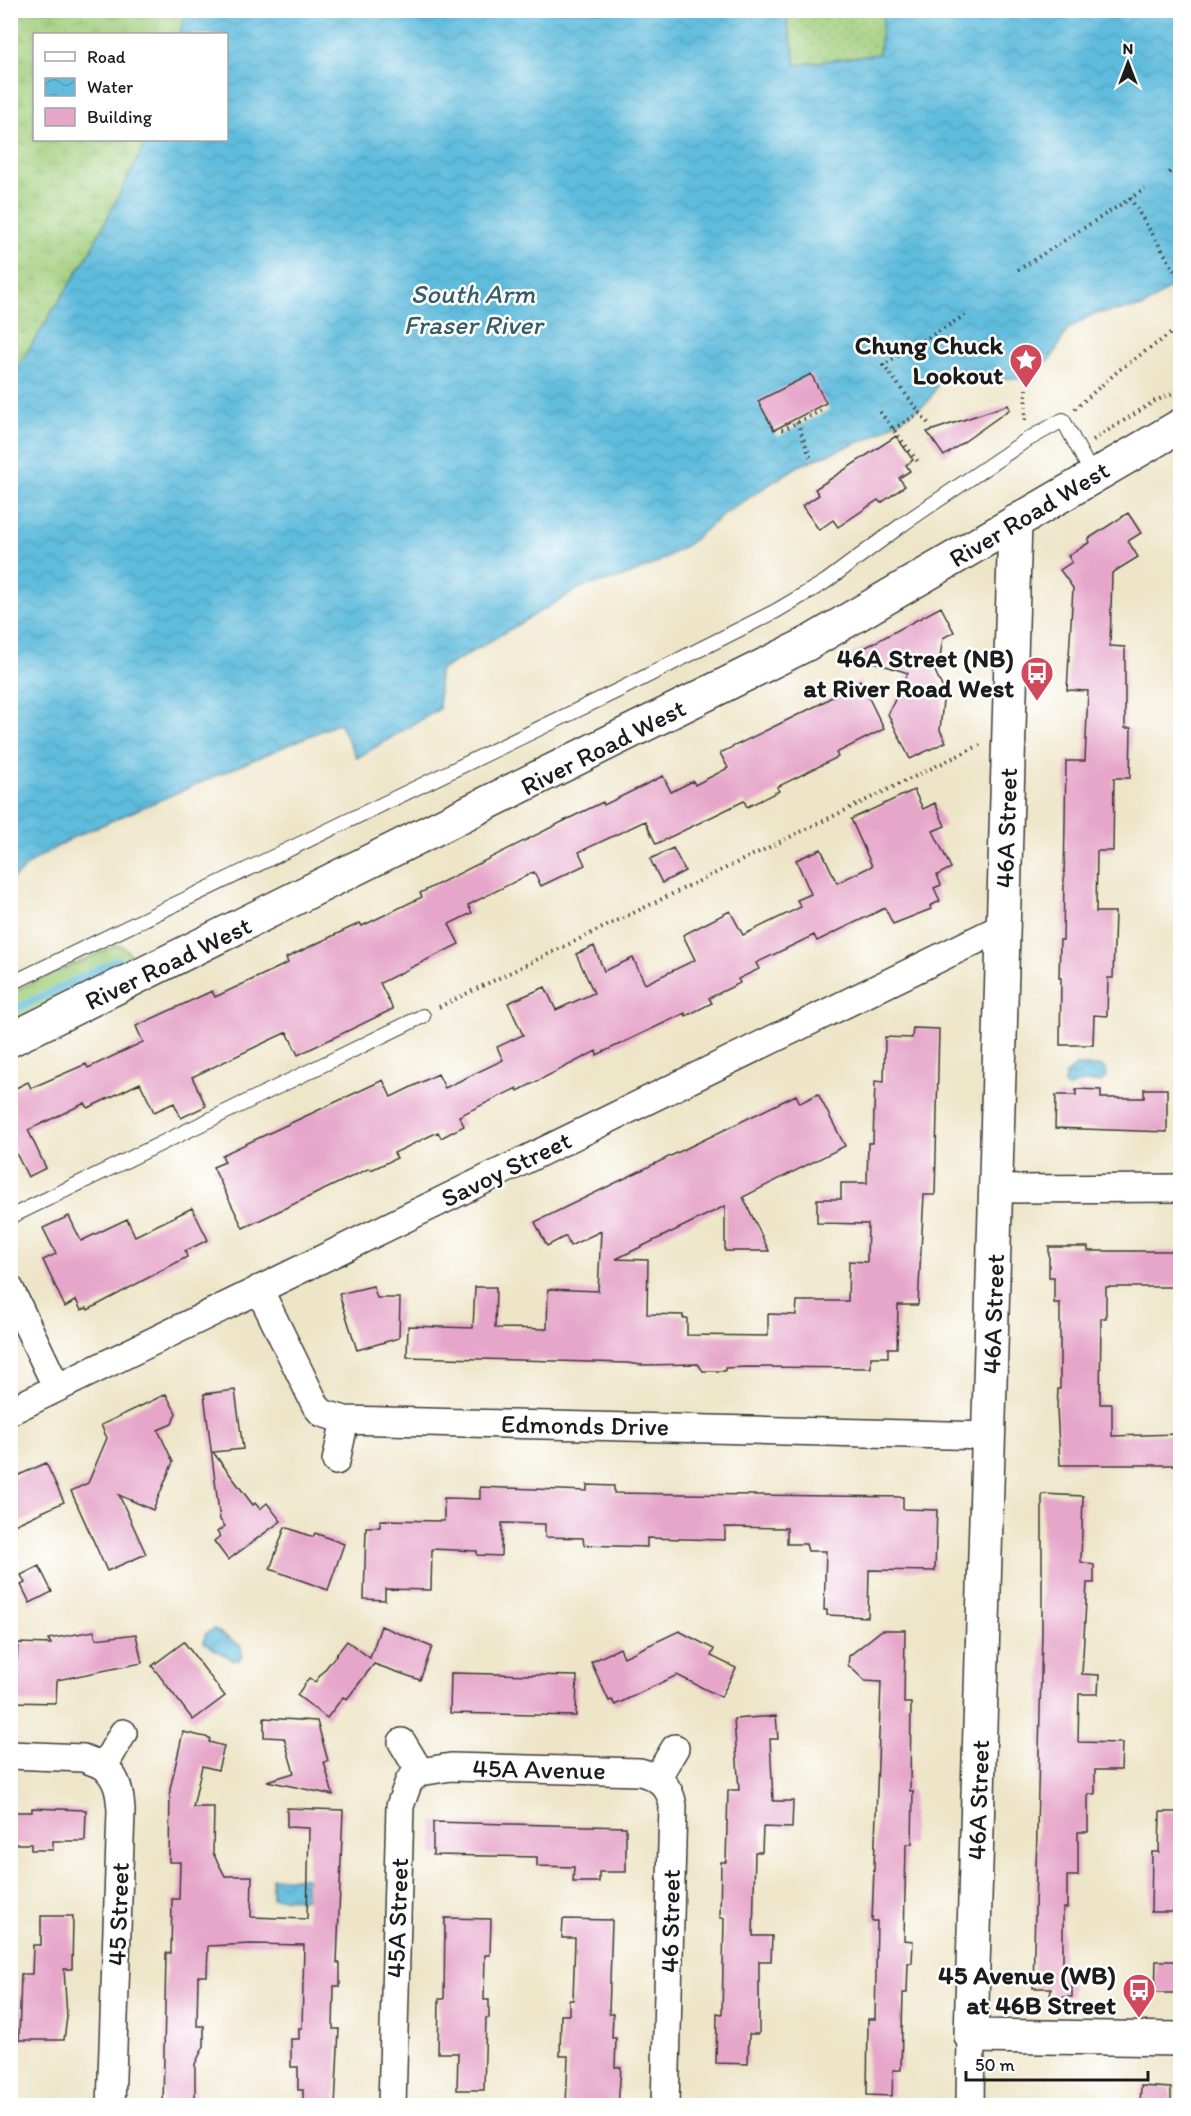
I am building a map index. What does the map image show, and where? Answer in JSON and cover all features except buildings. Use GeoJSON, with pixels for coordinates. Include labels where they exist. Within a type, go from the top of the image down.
{"type":"FeatureCollection","features":[{"type":"Feature","properties":{"kind":"street","name":"River Road West"},"geometry":{"type":"LineString","coordinates":[[10,1040],[807,644],[1015,522],[1086,463],[1180,426]]}},
{"type":"Feature","properties":{"kind":"street","name":"46A Street"},"geometry":{"type":"LineString","coordinates":[[970,2106],[1015,522]]}},
{"type":"Feature","properties":{"kind":"street","name":"Savoy Street"},"geometry":{"type":"LineString","coordinates":[[10,1411],[1003,927]]}},
{"type":"Feature","properties":{"kind":"street"},"geometry":{"type":"LineString","coordinates":[[996,1189],[1180,1188]]}},
{"type":"Feature","properties":{"kind":"street"},"geometry":{"type":"LineString","coordinates":[[10,1288],[57,1388]]}},
{"type":"Feature","properties":{"kind":"street","name":"Edmonds Drive"},"geometry":{"type":"LineString","coordinates":[[259,1289],[316,1406],[322,1413],[345,1420],[989,1436]]}},
{"type":"Feature","properties":{"kind":"street"},"geometry":{"type":"LineString","coordinates":[[336,1461],[345,1420]]}},
{"type":"Feature","properties":{"kind":"street"},"geometry":{"type":"LineString","coordinates":[[10,1755],[83,1758],[104,1766],[123,1733]]}},
{"type":"Feature","properties":{"kind":"street"},"geometry":{"type":"LineString","coordinates":[[402,1742],[420,1772]]}},
{"type":"Feature","properties":{"kind":"street"},"geometry":{"type":"LineString","coordinates":[[657,1778],[675,1748]]}},
{"type":"Feature","properties":{"kind":"street","name":"45 Street"},"geometry":{"type":"LineString","coordinates":[[104,1766],[116,1782],[120,1793],[121,1811],[111,2106]]}},
{"type":"Feature","properties":{"kind":"street","name":"45A Avenue"},"geometry":{"type":"LineString","coordinates":[[420,1772],[451,1767],[591,1770],[640,1772],[657,1778]]}},
{"type":"Feature","properties":{"kind":"street","name":"45A Street"},"geometry":{"type":"LineString","coordinates":[[392,2106],[400,1806],[409,1781],[420,1772]]}},
{"type":"Feature","properties":{"kind":"street","name":"46 Street"},"geometry":{"type":"LineString","coordinates":[[657,1778],[668,1788],[673,1806],[665,2106]]}},
{"type":"Feature","properties":{"kind":"street"},"geometry":{"type":"LineString","coordinates":[[971,2036],[1180,2039]]}},
{"type":"Feature","properties":{"kind":"lane"},"geometry":{"type":"LineString","coordinates":[[10,984],[623,688],[776,611],[825,582],[903,524],[1025,441],[1063,420],[1086,463]]}},
{"type":"Feature","properties":{"kind":"lane"},"geometry":{"type":"LineString","coordinates":[[10,1217],[423,1016]]}},
{"type":"Feature","properties":{"kind":"path"},"geometry":{"type":"LineString","coordinates":[[1169,173],[1180,165]]}},
{"type":"Feature","properties":{"kind":"path"},"geometry":{"type":"LineString","coordinates":[[1018,270],[1145,189]]}},
{"type":"Feature","properties":{"kind":"path"},"geometry":{"type":"LineString","coordinates":[[1130,198],[1180,279]]}},
{"type":"Feature","properties":{"kind":"path"},"geometry":{"type":"LineString","coordinates":[[928,423],[883,365],[967,314]]}},
{"type":"Feature","properties":{"kind":"path"},"geometry":{"type":"LineString","coordinates":[[1063,420],[1119,370],[1180,327]]}},
{"type":"Feature","properties":{"kind":"path"},"geometry":{"type":"LineString","coordinates":[[1026,388],[1026,415]]}},
{"type":"Feature","properties":{"kind":"path"},"geometry":{"type":"LineString","coordinates":[[1086,463],[1155,401],[1180,390]]}},
{"type":"Feature","properties":{"kind":"path"},"geometry":{"type":"LineString","coordinates":[[782,430],[824,409]]}},
{"type":"Feature","properties":{"kind":"path"},"geometry":{"type":"LineString","coordinates":[[880,412],[919,463]]}},
{"type":"Feature","properties":{"kind":"path"},"geometry":{"type":"LineString","coordinates":[[893,429],[920,413]]}},
{"type":"Feature","properties":{"kind":"path"},"geometry":{"type":"LineString","coordinates":[[797,422],[811,459]]}},
{"type":"Feature","properties":{"kind":"path"},"geometry":{"type":"LineString","coordinates":[[423,1016],[982,744]]}},
{"type":"Feature","properties":{"kind":"green space"},"geometry":{"type":"Polygon","coordinates":[[[11,11],[185,11],[180,33],[33,33],[33,141],[146,141],[90,252],[11,378],[11,11]]]}},
{"type":"Feature","properties":{"kind":"green space"},"geometry":{"type":"Polygon","coordinates":[[[785,11],[884,11],[879,54],[796,65],[785,11]]]}},
{"type":"Feature","properties":{"kind":"green space"},"geometry":{"type":"Polygon","coordinates":[[[117,945],[127,950],[132,961],[11,1026],[11,992],[117,945]]]}},
{"type":"Feature","properties":{"kind":"water","name":"South Arm Fraser River"},"geometry":{"type":"Polygon","coordinates":[[[185,11],[785,11],[796,65],[879,54],[884,11],[1180,11],[1180,280],[1144,307],[1093,314],[1068,329],[1052,357],[1027,379],[959,376],[939,382],[928,402],[910,414],[872,437],[798,466],[728,511],[687,545],[655,564],[620,578],[582,587],[439,671],[439,709],[357,758],[339,723],[74,837],[34,860],[11,880],[11,378],[90,252],[146,141],[228,141],[228,33],[180,33],[185,11]]]}},
{"type":"Feature","properties":{"kind":"water"},"geometry":{"type":"Polygon","coordinates":[[[1076,1066],[1101,1066],[1106,1070],[1106,1077],[1101,1082],[1082,1082],[1067,1088],[1063,1083],[1066,1079],[1065,1075],[1076,1066]]]}},
{"type":"Feature","properties":{"kind":"water"},"geometry":{"type":"Polygon","coordinates":[[[214,1629],[241,1646],[242,1656],[239,1660],[233,1660],[204,1643],[205,1634],[214,1629]]]}},
{"type":"Feature","properties":{"kind":"water"},"geometry":{"type":"Polygon","coordinates":[[[272,1878],[306,1878],[306,1899],[272,1898],[272,1878]]]}},
{"type":"Feature","properties":{"kind":"pier"},"geometry":{"type":"Polygon","coordinates":[[[811,374],[829,410],[777,437],[758,401],[811,374]]]}},
{"type":"Feature","properties":{"kind":"waterway"},"geometry":{"type":"LineString","coordinates":[[10,1012],[118,960]]}},
{"type":"Feature","properties":{"kind":"place","name":"Chung Chuck Lookout"},"geometry":{"type":"Point","coordinates":[1026,389]}},
{"type":"Feature","properties":{"kind":"place","name":"46A Street (NB) at River Road West"},"geometry":{"type":"Point","coordinates":[1037,702]}},
{"type":"Feature","properties":{"kind":"place","name":"45 Avenue (WB) at 46B Street"},"geometry":{"type":"Point","coordinates":[1139,2019]}}]}
